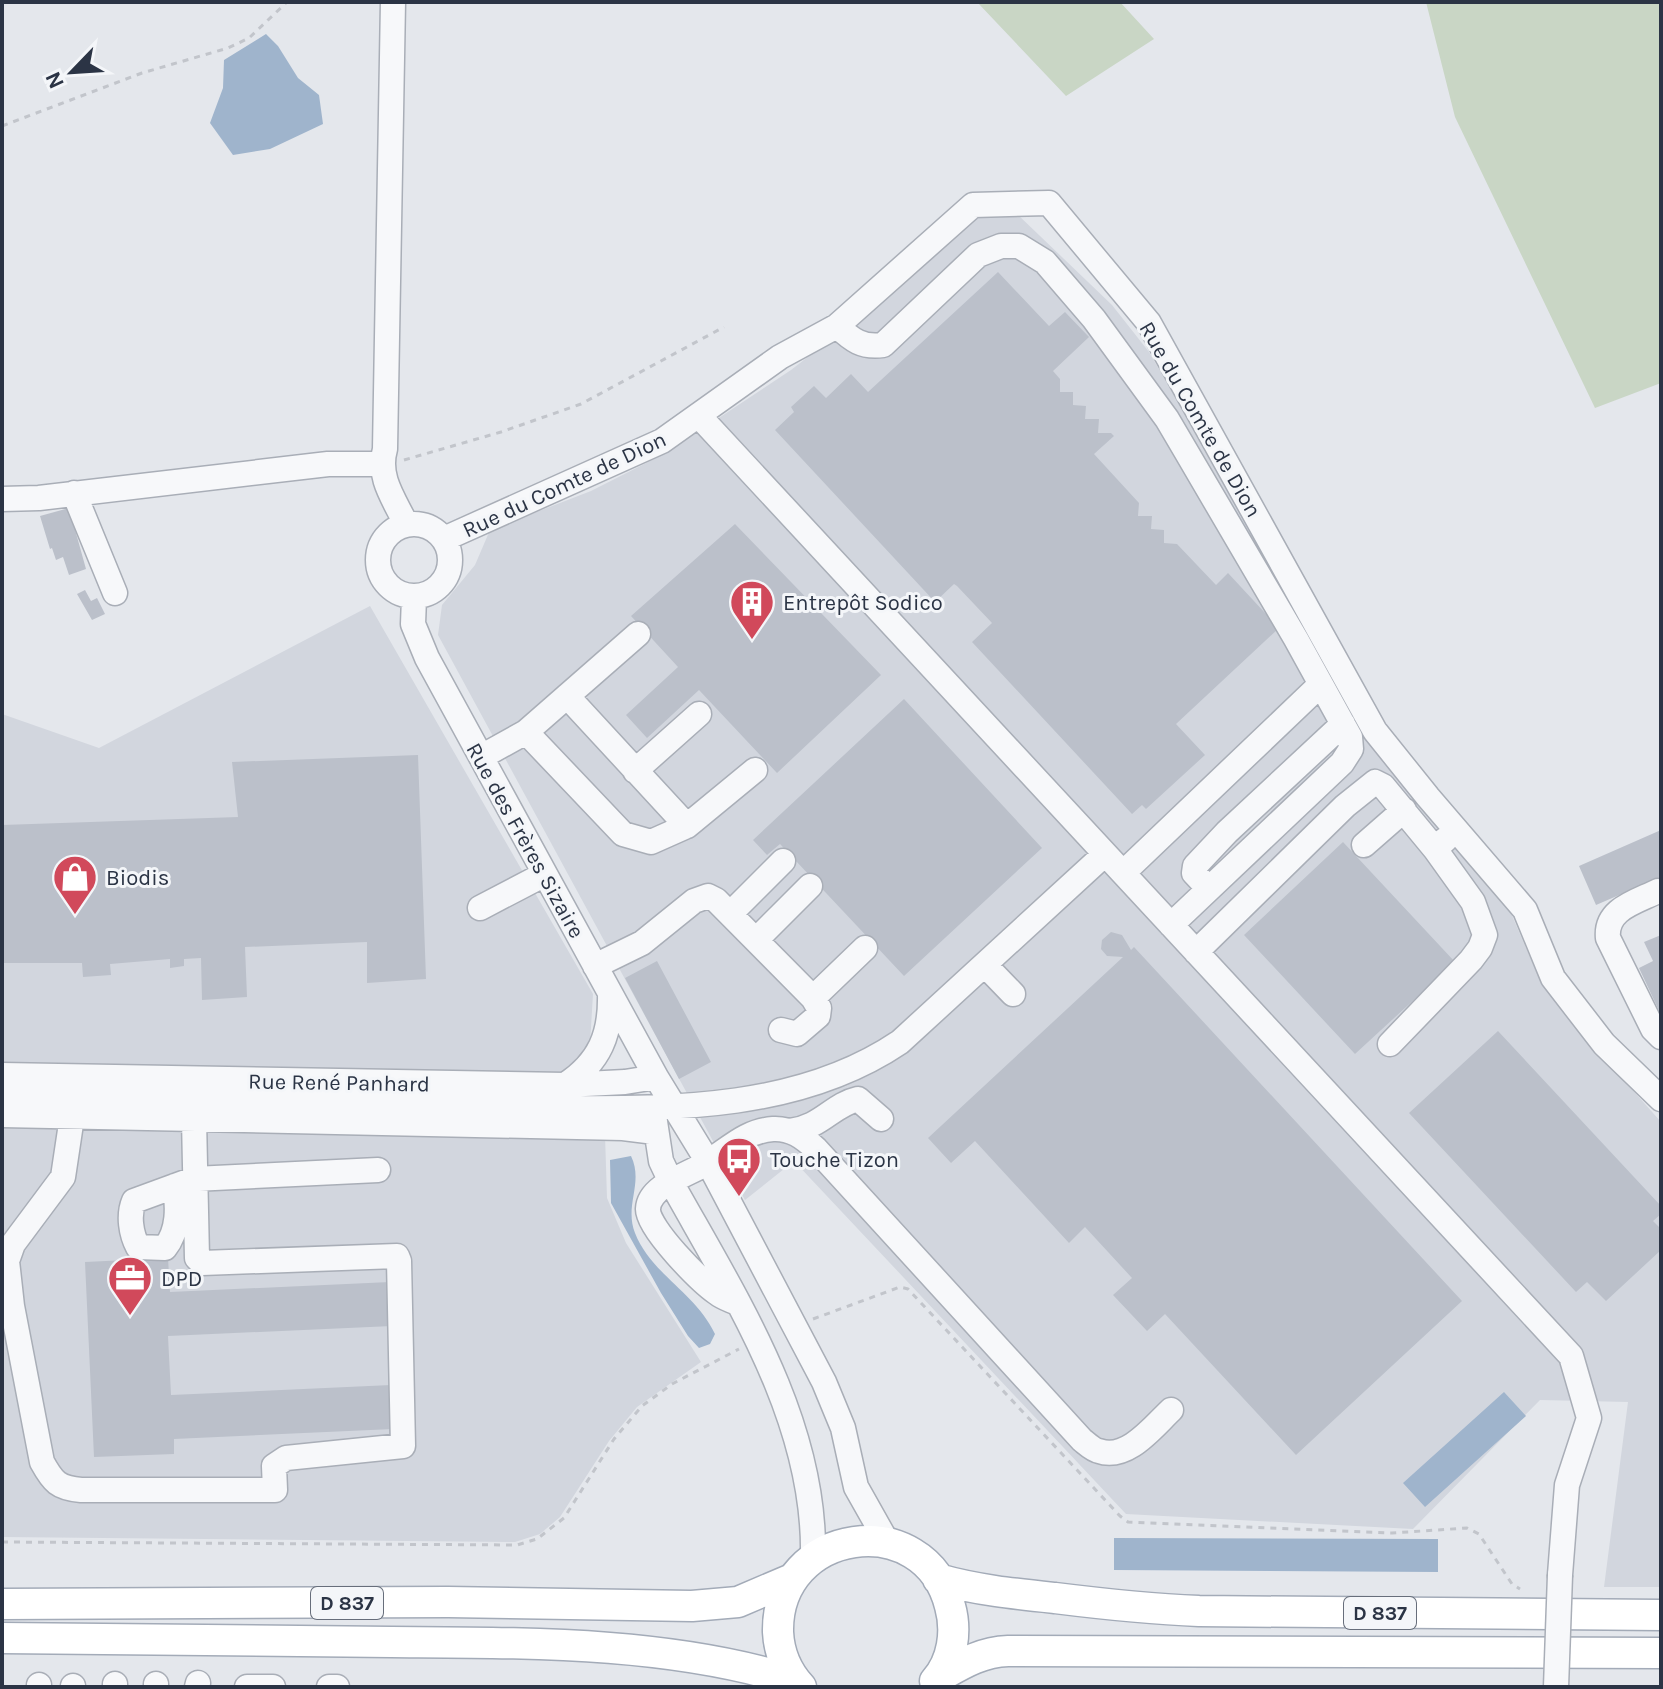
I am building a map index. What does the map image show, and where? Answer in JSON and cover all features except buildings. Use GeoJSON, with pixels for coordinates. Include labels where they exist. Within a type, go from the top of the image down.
{"type":"FeatureCollection","features":[{"type":"Feature","properties":{"kind":"main road"},"geometry":{"type":"LineString","coordinates":[[798,1684],[785,1662],[779,1641],[778,1620],[783,1598],[792,1579],[813,1557],[836,1545],[861,1540],[887,1542],[915,1556],[938,1579],[948,1597],[953,1617],[953,1638],[949,1658],[935,1682]]}},
{"type":"Feature","properties":{"kind":"main road","name":"D 837"},"geometry":{"type":"LineString","coordinates":[[2,1604],[448,1602],[692,1606],[738,1602],[792,1579]]}},
{"type":"Feature","properties":{"kind":"main road","name":"D 837"},"geometry":{"type":"LineString","coordinates":[[938,1579],[1032,1596],[1199,1611],[1661,1615]]}},
{"type":"Feature","properties":{"kind":"main road","name":"D 837"},"geometry":{"type":"LineString","coordinates":[[2,1638],[507,1643],[660,1652],[730,1664],[798,1684]]}},
{"type":"Feature","properties":{"kind":"main road","name":"D 837"},"geometry":{"type":"LineString","coordinates":[[935,1682],[976,1656],[999,1652],[1661,1653]]}},
{"type":"Feature","properties":{"kind":"street"},"geometry":{"type":"LineString","coordinates":[[393,2],[385,449],[381,464],[383,476],[406,524]]}},
{"type":"Feature","properties":{"kind":"street","name":"Rue du Comte de Dion"},"geometry":{"type":"LineString","coordinates":[[444,539],[662,441],[700,417],[780,357],[837,326],[973,205],[1049,203],[1149,323],[1375,731],[1525,910],[1553,978],[1604,1044],[1661,1099]]}},
{"type":"Feature","properties":{"kind":"street"},"geometry":{"type":"LineString","coordinates":[[837,326],[856,343],[870,347],[883,345],[978,255],[1001,246],[1019,246],[1045,262],[1105,335],[1167,419],[1343,724],[1195,866],[1194,873],[1209,889],[1171,925]]}},
{"type":"Feature","properties":{"kind":"street"},"geometry":{"type":"LineString","coordinates":[[1105,335],[1137,309]]}},
{"type":"Feature","properties":{"kind":"street"},"geometry":{"type":"LineString","coordinates":[[700,417],[1571,1356],[1589,1418],[1567,1485],[1556,1687]]}},
{"type":"Feature","properties":{"kind":"street"},"geometry":{"type":"LineString","coordinates":[[1187,453],[1213,438]]}},
{"type":"Feature","properties":{"kind":"street"},"geometry":{"type":"LineString","coordinates":[[2,499],[328,464],[381,464]]}},
{"type":"Feature","properties":{"kind":"street"},"geometry":{"type":"LineString","coordinates":[[74,493],[115,593]]}},
{"type":"Feature","properties":{"kind":"street"},"geometry":{"type":"LineString","coordinates":[[406,524],[420,524],[434,529],[444,539],[451,558],[447,578],[433,592],[414,598],[394,591],[380,575],[378,554],[387,535],[406,524]]}},
{"type":"Feature","properties":{"kind":"street"},"geometry":{"type":"LineString","coordinates":[[1239,543],[1264,529]]}},
{"type":"Feature","properties":{"kind":"street","name":"Rue des Frères Sizaire"},"geometry":{"type":"LineString","coordinates":[[414,598],[413,624],[427,658],[656,1077]]}},
{"type":"Feature","properties":{"kind":"street"},"geometry":{"type":"LineString","coordinates":[[1290,629],[1311,615]]}},
{"type":"Feature","properties":{"kind":"street"},"geometry":{"type":"LineString","coordinates":[[481,757],[526,732],[638,634]]}},
{"type":"Feature","properties":{"kind":"street"},"geometry":{"type":"LineString","coordinates":[[1123,873],[1320,685]]}},
{"type":"Feature","properties":{"kind":"street"},"geometry":{"type":"LineString","coordinates":[[567,696],[687,826]]}},
{"type":"Feature","properties":{"kind":"street"},"geometry":{"type":"LineString","coordinates":[[635,771],[699,714]]}},
{"type":"Feature","properties":{"kind":"street"},"geometry":{"type":"LineString","coordinates":[[526,732],[623,834],[651,842],[687,826],[755,770]]}},
{"type":"Feature","properties":{"kind":"street"},"geometry":{"type":"LineString","coordinates":[[1196,952],[1345,806],[1375,782],[1383,786],[1435,849],[1473,902],[1485,935],[1471,960],[1390,1044]]}},
{"type":"Feature","properties":{"kind":"street"},"geometry":{"type":"LineString","coordinates":[[1364,845],[1404,810]]}},
{"type":"Feature","properties":{"kind":"street"},"geometry":{"type":"LineString","coordinates":[[1435,849],[1456,830]]}},
{"type":"Feature","properties":{"kind":"street"},"geometry":{"type":"LineString","coordinates":[[2,1096],[662,1116],[793,1090],[864,1065],[900,1042],[1105,854]]}},
{"type":"Feature","properties":{"kind":"street"},"geometry":{"type":"LineString","coordinates":[[730,914],[783,861]]}},
{"type":"Feature","properties":{"kind":"street"},"geometry":{"type":"LineString","coordinates":[[480,908],[545,874]]}},
{"type":"Feature","properties":{"kind":"street"},"geometry":{"type":"LineString","coordinates":[[756,940],[810,886]]}},
{"type":"Feature","properties":{"kind":"street"},"geometry":{"type":"LineString","coordinates":[[1658,891],[1612,914],[1607,926],[1608,938],[1653,1029],[1661,1037]]}},
{"type":"Feature","properties":{"kind":"street"},"geometry":{"type":"LineString","coordinates":[[595,966],[642,943],[699,898],[708,896],[756,940],[819,1008],[818,1016],[797,1034],[781,1030]]}},
{"type":"Feature","properties":{"kind":"street"},"geometry":{"type":"LineString","coordinates":[[813,998],[865,948]]}},
{"type":"Feature","properties":{"kind":"street"},"geometry":{"type":"LineString","coordinates":[[985,965],[1013,994]]}},
{"type":"Feature","properties":{"kind":"street"},"geometry":{"type":"LineString","coordinates":[[565,1085],[582,1074],[605,1039],[610,1017],[609,991]]}},
{"type":"Feature","properties":{"kind":"street","name":"Rue René Panhard"},"geometry":{"type":"LineString","coordinates":[[2,1075],[565,1085],[656,1077]]}},
{"type":"Feature","properties":{"kind":"street"},"geometry":{"type":"LineString","coordinates":[[656,1077],[662,1116],[661,1161],[739,1304],[786,1406],[810,1505],[813,1557]]}},
{"type":"Feature","properties":{"kind":"street"},"geometry":{"type":"LineString","coordinates":[[790,1131],[818,1123],[848,1101],[858,1099],[881,1119]]}},
{"type":"Feature","properties":{"kind":"street","name":"Rue René Panhard"},"geometry":{"type":"LineString","coordinates":[[2,1115],[623,1128],[662,1116]]}},
{"type":"Feature","properties":{"kind":"street"},"geometry":{"type":"LineString","coordinates":[[662,1116],[708,1162],[824,1382],[843,1428],[856,1487],[887,1542]]}},
{"type":"Feature","properties":{"kind":"street"},"geometry":{"type":"LineString","coordinates":[[72,1117],[63,1177],[13,1244],[7,1261],[12,1306],[42,1462],[53,1481],[62,1488],[81,1490],[275,1490],[274,1466],[286,1458],[403,1446],[400,1274],[397,1256],[202,1263],[197,1258],[188,1184],[194,1119]]}},
{"type":"Feature","properties":{"kind":"street"},"geometry":{"type":"LineString","coordinates":[[739,1304],[715,1292],[666,1243],[650,1220],[648,1207],[653,1196],[671,1182],[708,1162],[742,1138],[775,1129],[790,1131],[802,1136],[816,1149],[1082,1440],[1099,1452],[1117,1452],[1131,1446],[1171,1410]]}},
{"type":"Feature","properties":{"kind":"street"},"geometry":{"type":"LineString","coordinates":[[188,1184],[378,1170]]}},
{"type":"Feature","properties":{"kind":"street"},"geometry":{"type":"LineString","coordinates":[[247,1687],[273,1687]]}},
{"type":"Feature","properties":{"kind":"street"},"geometry":{"type":"LineString","coordinates":[[329,1687],[337,1687]]}},
{"type":"Feature","properties":{"kind":"path"},"geometry":{"type":"LineString","coordinates":[[2,126],[142,73],[228,48],[249,38],[287,2]]}},
{"type":"Feature","properties":{"kind":"path"},"geometry":{"type":"LineString","coordinates":[[381,464],[416,459],[581,404],[724,327]]}},
{"type":"Feature","properties":{"kind":"shaded area","name":"Touche Tizon"},"geometry":{"type":"Polygon","coordinates":[[[1015,212],[1112,305],[1149,352],[1280,578],[1507,904],[1536,971],[1597,1050],[1661,1122],[1661,1587],[1604,1587],[1628,1402],[1540,1400],[1413,1529],[1126,1514],[794,1161],[745,1200],[438,635],[442,605],[475,565],[490,530],[591,491],[666,453],[791,370],[871,308],[973,217],[1015,212]]]}},
{"type":"Feature","properties":{"kind":"shaded area"},"geometry":{"type":"Polygon","coordinates":[[[370,606],[593,994],[590,1044],[605,1135],[607,1198],[626,1243],[701,1362],[637,1407],[609,1441],[560,1517],[540,1534],[515,1542],[2,1537],[2,714],[99,748],[370,606]]]}},
{"type":"Feature","properties":{"kind":"green space"},"geometry":{"type":"Polygon","coordinates":[[[977,2],[1120,2],[1154,39],[1066,96],[977,2]]]}},
{"type":"Feature","properties":{"kind":"green space"},"geometry":{"type":"Polygon","coordinates":[[[1426,2],[1661,2],[1661,383],[1595,408],[1455,117],[1426,2]]]}},
{"type":"Feature","properties":{"kind":"water"},"geometry":{"type":"Polygon","coordinates":[[[266,34],[278,46],[298,78],[319,95],[323,124],[270,149],[233,155],[210,123],[223,88],[224,60],[266,34]]]}},
{"type":"Feature","properties":{"kind":"water"},"geometry":{"type":"Polygon","coordinates":[[[631,1156],[636,1175],[632,1213],[635,1233],[651,1260],[706,1319],[715,1334],[710,1344],[699,1348],[688,1336],[611,1203],[610,1160],[631,1156]]]}},
{"type":"Feature","properties":{"kind":"water"},"geometry":{"type":"Polygon","coordinates":[[[1504,1392],[1526,1416],[1425,1507],[1403,1483],[1504,1392]]]}},
{"type":"Feature","properties":{"kind":"water"},"geometry":{"type":"Polygon","coordinates":[[[1114,1538],[1438,1539],[1438,1572],[1114,1570],[1114,1538]]]}},
{"type":"Feature","properties":{"kind":"place","name":"Entrepôt Sodico"},"geometry":{"type":"Point","coordinates":[752,641]}},
{"type":"Feature","properties":{"kind":"place","name":"Biodis"},"geometry":{"type":"Point","coordinates":[75,916]}},
{"type":"Feature","properties":{"kind":"place","name":"Touche Tizon"},"geometry":{"type":"Point","coordinates":[739,1198]}},
{"type":"Feature","properties":{"kind":"place","name":"DPD"},"geometry":{"type":"Point","coordinates":[130,1317]}}]}
